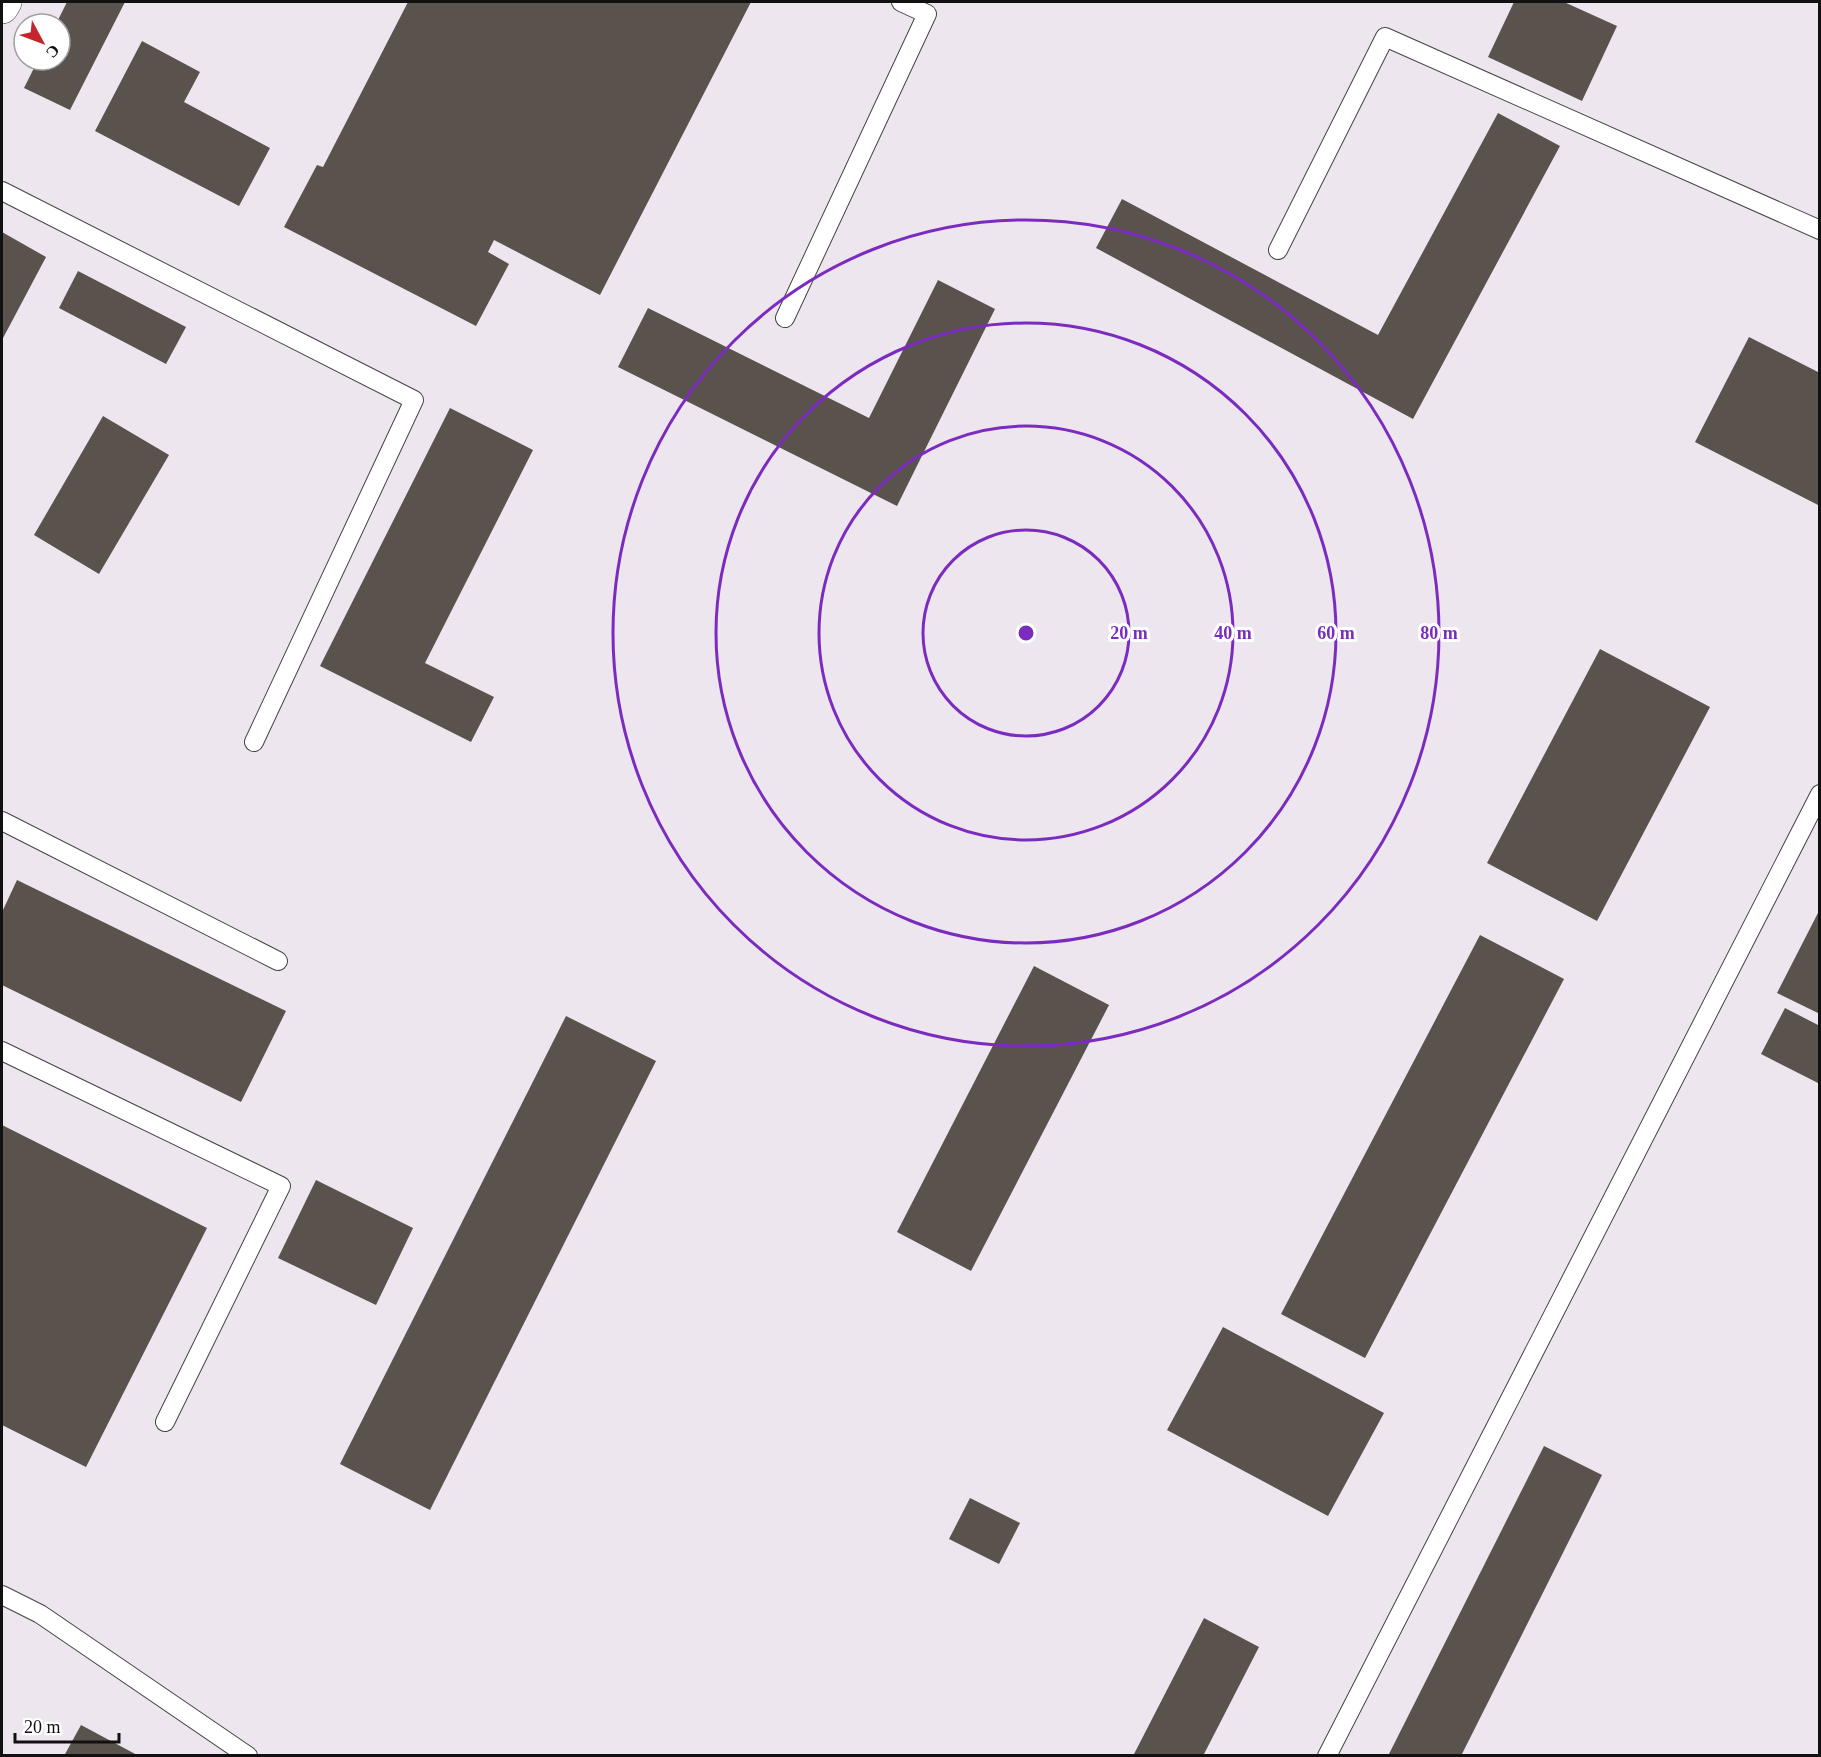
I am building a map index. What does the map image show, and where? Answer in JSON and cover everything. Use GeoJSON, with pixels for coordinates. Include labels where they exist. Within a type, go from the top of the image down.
{"type":"FeatureCollection","features":[{"type":"Feature","properties":{"kind":"street"},"geometry":{"type":"LineString","coordinates":[[2,8],[4,2]]}},
{"type":"Feature","properties":{"kind":"lane"},"geometry":{"type":"LineString","coordinates":[[785,318],[927,14],[901,2]]}},
{"type":"Feature","properties":{"kind":"lane"},"geometry":{"type":"LineString","coordinates":[[1278,250],[1385,37],[1820,231]]}},
{"type":"Feature","properties":{"kind":"lane"},"geometry":{"type":"LineString","coordinates":[[2,191],[414,400],[254,742]]}},
{"type":"Feature","properties":{"kind":"lane"},"geometry":{"type":"LineString","coordinates":[[1328,1755],[1820,794]]}},
{"type":"Feature","properties":{"kind":"lane"},"geometry":{"type":"LineString","coordinates":[[2,821],[278,961]]}},
{"type":"Feature","properties":{"kind":"lane"},"geometry":{"type":"LineString","coordinates":[[2,1051],[282,1186],[165,1422]]}},
{"type":"Feature","properties":{"kind":"lane"},"geometry":{"type":"LineString","coordinates":[[2,1595],[40,1614],[248,1755]]}},
{"type":"Feature","properties":{"kind":"shaded area"},"geometry":{"type":"Polygon","coordinates":[[[2,2],[1819,2],[1819,1755],[2,1755],[2,2]]]}},
{"type":"Feature","properties":{"kind":"building"},"geometry":{"type":"Polygon","coordinates":[[[67,2],[125,2],[70,110],[24,88],[32,72],[72,72],[72,12],[62,12],[67,2]]]}},
{"type":"Feature","properties":{"kind":"building"},"geometry":{"type":"Polygon","coordinates":[[[408,2],[751,2],[600,295],[494,240],[488,252],[509,264],[476,326],[284,227],[317,165],[323,167],[408,2]]]}},
{"type":"Feature","properties":{"kind":"building"},"geometry":{"type":"Polygon","coordinates":[[[1514,2],[1564,2],[1617,26],[1582,101],[1488,57],[1514,2]]]}},
{"type":"Feature","properties":{"kind":"building"},"geometry":{"type":"Polygon","coordinates":[[[142,41],[200,72],[184,102],[270,148],[239,206],[95,131],[142,41]]]}},
{"type":"Feature","properties":{"kind":"building"},"geometry":{"type":"Polygon","coordinates":[[[1498,113],[1560,146],[1413,419],[1096,248],[1122,199],[1378,335],[1498,113]]]}},
{"type":"Feature","properties":{"kind":"building"},"geometry":{"type":"Polygon","coordinates":[[[2,232],[46,257],[2,340],[2,232]]]}},
{"type":"Feature","properties":{"kind":"building"},"geometry":{"type":"Polygon","coordinates":[[[78,271],[186,327],[166,364],[59,308],[78,271]]]}},
{"type":"Feature","properties":{"kind":"building"},"geometry":{"type":"Polygon","coordinates":[[[938,280],[995,309],[897,506],[618,367],[648,308],[869,418],[938,280]]]}},
{"type":"Feature","properties":{"kind":"building"},"geometry":{"type":"Polygon","coordinates":[[[1749,337],[1820,373],[1820,506],[1695,442],[1749,337]]]}},
{"type":"Feature","properties":{"kind":"building"},"geometry":{"type":"Polygon","coordinates":[[[450,408],[533,450],[425,663],[494,697],[471,742],[320,666],[450,408]]]}},
{"type":"Feature","properties":{"kind":"building"},"geometry":{"type":"Polygon","coordinates":[[[103,416],[169,455],[99,574],[34,535],[103,416]]]}},
{"type":"Feature","properties":{"kind":"building"},"geometry":{"type":"Polygon","coordinates":[[[1600,649],[1710,707],[1597,921],[1487,863],[1600,649]]]}},
{"type":"Feature","properties":{"kind":"building"},"geometry":{"type":"Polygon","coordinates":[[[17,880],[286,1011],[241,1102],[2,985],[2,912],[17,880]]]}},
{"type":"Feature","properties":{"kind":"building"},"geometry":{"type":"Polygon","coordinates":[[[1820,909],[1820,1014],[1777,993],[1820,909]]]}},
{"type":"Feature","properties":{"kind":"building"},"geometry":{"type":"Polygon","coordinates":[[[1480,935],[1564,979],[1365,1358],[1281,1314],[1480,935]]]}},
{"type":"Feature","properties":{"kind":"building"},"geometry":{"type":"Polygon","coordinates":[[[1034,966],[1109,1005],[971,1271],[897,1232],[1034,966]]]}},
{"type":"Feature","properties":{"kind":"building"},"geometry":{"type":"Polygon","coordinates":[[[1785,1008],[1820,1026],[1820,1084],[1761,1054],[1785,1008]]]}},
{"type":"Feature","properties":{"kind":"building"},"geometry":{"type":"Polygon","coordinates":[[[566,1016],[656,1061],[430,1510],[340,1464],[566,1016]]]}},
{"type":"Feature","properties":{"kind":"building"},"geometry":{"type":"Polygon","coordinates":[[[2,1125],[207,1228],[86,1467],[2,1425],[2,1125]]]}},
{"type":"Feature","properties":{"kind":"building"},"geometry":{"type":"Polygon","coordinates":[[[316,1180],[413,1228],[376,1305],[278,1258],[316,1180]]]}},
{"type":"Feature","properties":{"kind":"building"},"geometry":{"type":"Polygon","coordinates":[[[1223,1327],[1384,1413],[1328,1516],[1167,1430],[1223,1327]]]}},
{"type":"Feature","properties":{"kind":"building"},"geometry":{"type":"Polygon","coordinates":[[[1544,1446],[1602,1475],[1461,1756],[1388,1756],[1544,1446]]]}},
{"type":"Feature","properties":{"kind":"building"},"geometry":{"type":"Polygon","coordinates":[[[970,1498],[1020,1523],[999,1564],[949,1539],[970,1498]]]}},
{"type":"Feature","properties":{"kind":"building"},"geometry":{"type":"Polygon","coordinates":[[[1204,1618],[1259,1647],[1203,1756],[1133,1756],[1204,1618]]]}},
{"type":"Feature","properties":{"kind":"building"},"geometry":{"type":"Polygon","coordinates":[[[81,1725],[139,1756],[64,1756],[81,1725]]]}}]}
